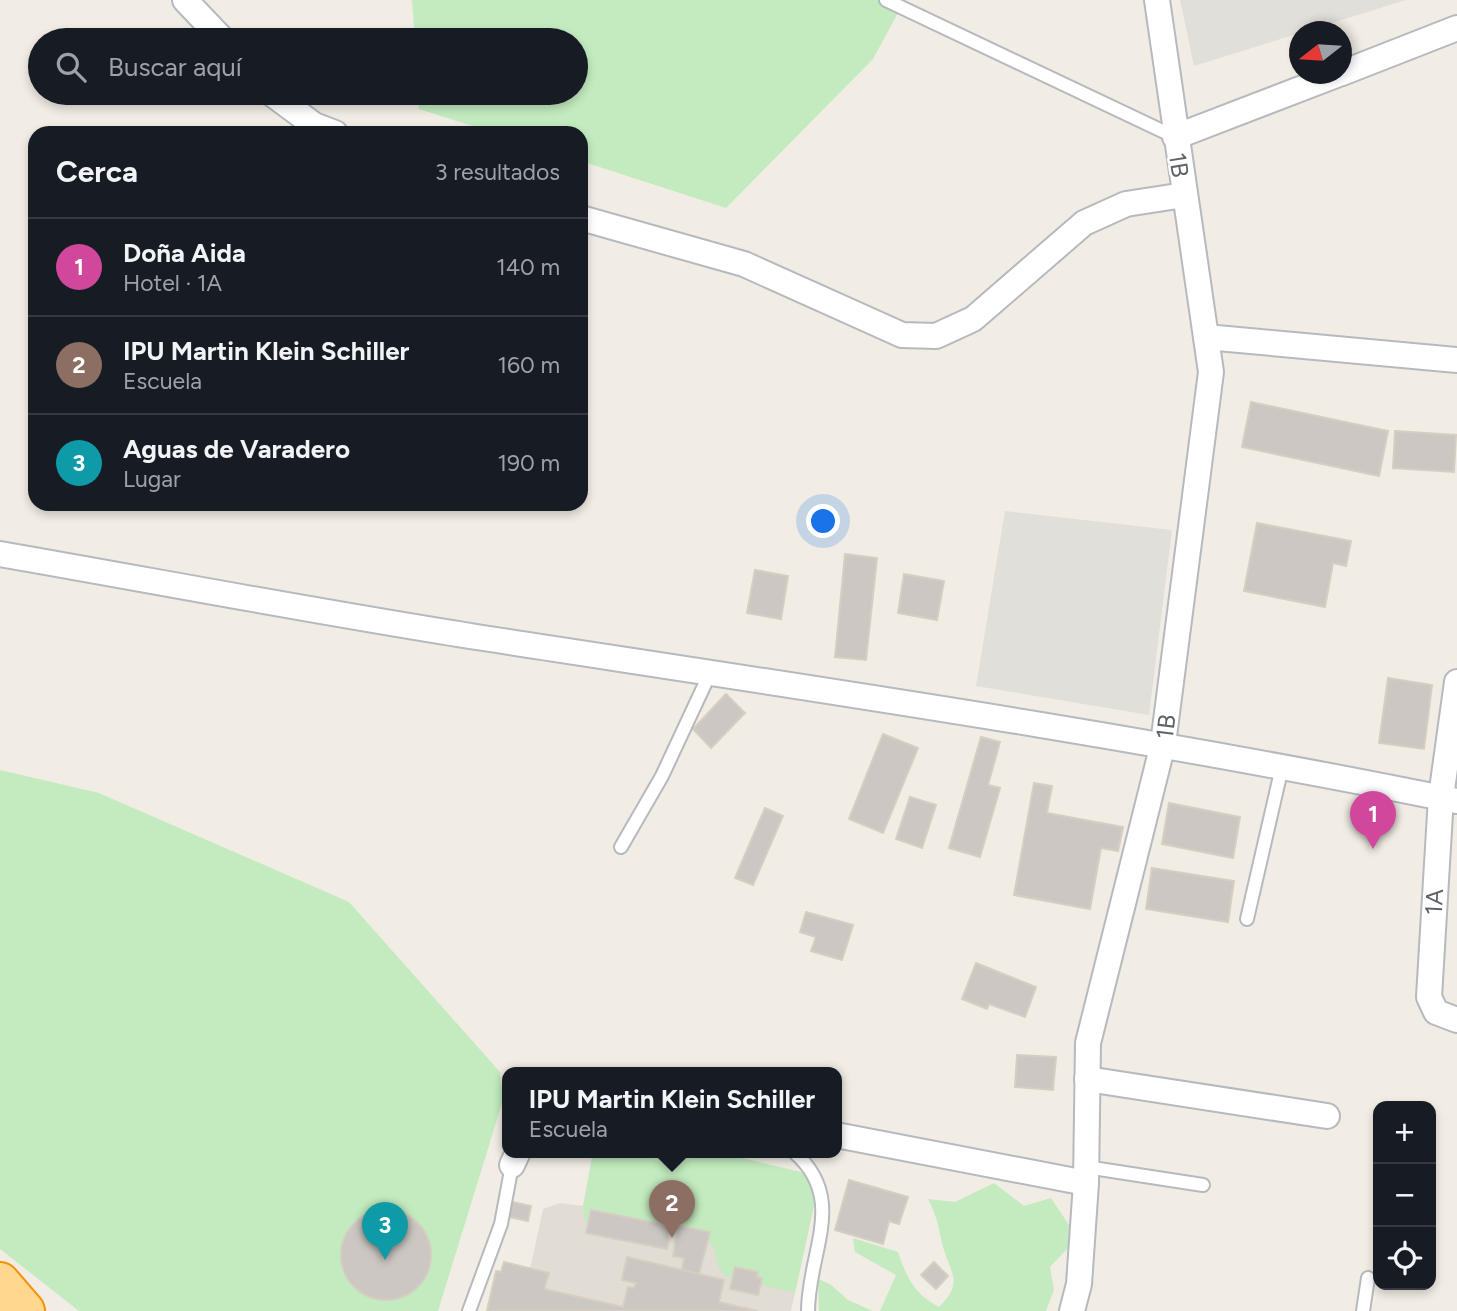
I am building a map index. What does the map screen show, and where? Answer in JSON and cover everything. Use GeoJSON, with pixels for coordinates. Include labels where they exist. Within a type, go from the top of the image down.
{"type":"FeatureCollection","features":[{"type":"Feature","properties":{"kind":"highway"},"geometry":{"type":"LineString","coordinates":[[0,1282],[24,1311]]}},
{"type":"Feature","properties":{"kind":"street"},"geometry":{"type":"LineString","coordinates":[[185,0],[212,28]]}},
{"type":"Feature","properties":{"kind":"street","name":"1B"},"geometry":{"type":"LineString","coordinates":[[1072,1311],[1079,1284],[1086,1175],[1088,1043],[1163,744],[1211,372],[1175,137],[1164,33],[1157,0]]}},
{"type":"Feature","properties":{"kind":"street"},"geometry":{"type":"LineString","coordinates":[[1352,68],[1457,28]]}},
{"type":"Feature","properties":{"kind":"street"},"geometry":{"type":"LineString","coordinates":[[1175,137],[1312,84]]}},
{"type":"Feature","properties":{"kind":"street"},"geometry":{"type":"LineString","coordinates":[[287,105],[317,126]]}},
{"type":"Feature","properties":{"kind":"street"},"geometry":{"type":"LineString","coordinates":[[588,220],[744,264],[902,335],[936,336],[973,319],[1084,223],[1126,205],[1184,195]]}},
{"type":"Feature","properties":{"kind":"street"},"geometry":{"type":"LineString","coordinates":[[1206,337],[1457,360]]}},
{"type":"Feature","properties":{"kind":"street"},"geometry":{"type":"LineString","coordinates":[[0,555],[481,637],[712,671],[1163,744],[1449,799]]}},
{"type":"Feature","properties":{"kind":"street","name":"1A"},"geometry":{"type":"LineString","coordinates":[[1457,682],[1449,799],[1429,997],[1436,1012],[1457,1020]]}},
{"type":"Feature","properties":{"kind":"street"},"geometry":{"type":"LineString","coordinates":[[1087,1079],[1327,1116]]}},
{"type":"Feature","properties":{"kind":"street"},"geometry":{"type":"LineString","coordinates":[[842,1136],[1086,1175]]}},
{"type":"Feature","properties":{"kind":"lane"},"geometry":{"type":"LineString","coordinates":[[886,0],[1175,137]]}},
{"type":"Feature","properties":{"kind":"lane"},"geometry":{"type":"LineString","coordinates":[[621,847],[662,776],[712,671]]}},
{"type":"Feature","properties":{"kind":"lane"},"geometry":{"type":"LineString","coordinates":[[1247,919],[1282,767]]}},
{"type":"Feature","properties":{"kind":"lane"},"geometry":{"type":"LineString","coordinates":[[469,1311],[501,1224],[515,1158]]}},
{"type":"Feature","properties":{"kind":"lane"},"geometry":{"type":"LineString","coordinates":[[801,1158],[821,1188],[824,1213],[808,1284],[808,1311]]}},
{"type":"Feature","properties":{"kind":"lane"},"geometry":{"type":"LineString","coordinates":[[1086,1175],[1203,1185]]}},
{"type":"Feature","properties":{"kind":"lane"},"geometry":{"type":"LineString","coordinates":[[1363,1311],[1368,1278]]}},
{"type":"Feature","properties":{"kind":"shaded area"},"geometry":{"type":"Polygon","coordinates":[[[1180,0],[1406,0],[1339,21],[1289,21],[1289,36],[1194,66],[1180,0]]]}},
{"type":"Feature","properties":{"kind":"shaded area"},"geometry":{"type":"Polygon","coordinates":[[[1005,511],[1172,530],[1149,715],[976,686],[1005,511]]]}},
{"type":"Feature","properties":{"kind":"shaded area"},"geometry":{"type":"Polygon","coordinates":[[[592,1158],[729,1158],[816,1196],[791,1311],[521,1311],[543,1209],[560,1203],[583,1206],[592,1158]]]}},
{"type":"Feature","properties":{"kind":"green space"},"geometry":{"type":"Polygon","coordinates":[[[412,0],[905,0],[873,59],[726,208],[588,163],[588,126],[472,126],[419,109],[419,105],[588,105],[588,28],[414,28],[412,0]]]}},
{"type":"Feature","properties":{"kind":"green space"},"geometry":{"type":"Polygon","coordinates":[[[0,770],[99,793],[349,902],[500,1072],[502,1103],[438,1311],[79,1311],[0,1249],[0,770]]]}},
{"type":"Feature","properties":{"kind":"green space"},"geometry":{"type":"Polygon","coordinates":[[[592,1158],[741,1158],[805,1173],[816,1196],[795,1293],[725,1276],[718,1266],[714,1247],[701,1239],[688,1240],[660,1230],[608,1228],[585,1222],[583,1207],[592,1158]]]}},
{"type":"Feature","properties":{"kind":"green space"},"geometry":{"type":"Polygon","coordinates":[[[994,1183],[1024,1206],[1051,1198],[1069,1225],[1068,1248],[1050,1267],[1054,1290],[1046,1311],[880,1311],[896,1275],[855,1252],[853,1238],[898,1252],[917,1291],[939,1307],[951,1291],[953,1278],[936,1217],[928,1199],[955,1202],[994,1183]]]}},
{"type":"Feature","properties":{"kind":"green space"},"geometry":{"type":"Polygon","coordinates":[[[818,1279],[830,1284],[848,1300],[873,1311],[819,1311],[818,1279]]]}},
{"type":"Feature","properties":{"kind":"building"},"geometry":{"type":"Polygon","coordinates":[[[1251,402],[1388,431],[1379,476],[1242,447],[1251,402]]]}},
{"type":"Feature","properties":{"kind":"building"},"geometry":{"type":"Polygon","coordinates":[[[1395,431],[1456,435],[1454,472],[1393,468],[1395,431]]]}},
{"type":"Feature","properties":{"kind":"building"},"geometry":{"type":"Polygon","coordinates":[[[1257,523],[1351,541],[1346,566],[1333,563],[1325,607],[1244,591],[1257,523]]]}},
{"type":"Feature","properties":{"kind":"building"},"geometry":{"type":"Polygon","coordinates":[[[845,554],[877,558],[866,660],[835,657],[845,554]]]}},
{"type":"Feature","properties":{"kind":"building"},"geometry":{"type":"Polygon","coordinates":[[[755,570],[788,576],[781,619],[747,613],[755,570]]]}},
{"type":"Feature","properties":{"kind":"building"},"geometry":{"type":"Polygon","coordinates":[[[904,574],[944,581],[937,620],[898,613],[904,574]]]}},
{"type":"Feature","properties":{"kind":"building"},"geometry":{"type":"Polygon","coordinates":[[[1388,678],[1432,685],[1424,749],[1379,743],[1388,678]]]}},
{"type":"Feature","properties":{"kind":"building"},"geometry":{"type":"Polygon","coordinates":[[[726,694],[745,713],[711,748],[693,729],[726,694]]]}},
{"type":"Feature","properties":{"kind":"building"},"geometry":{"type":"Polygon","coordinates":[[[883,734],[918,748],[883,833],[849,819],[883,734]]]}},
{"type":"Feature","properties":{"kind":"building"},"geometry":{"type":"Polygon","coordinates":[[[981,737],[1000,742],[988,785],[1000,788],[980,857],[949,848],[981,737]]]}},
{"type":"Feature","properties":{"kind":"building"},"geometry":{"type":"Polygon","coordinates":[[[1034,783],[1052,786],[1047,813],[1123,827],[1118,851],[1101,848],[1090,909],[1014,895],[1034,783]]]}},
{"type":"Feature","properties":{"kind":"building"},"geometry":{"type":"Polygon","coordinates":[[[910,797],[936,805],[922,848],[896,839],[910,797]]]}},
{"type":"Feature","properties":{"kind":"building"},"geometry":{"type":"Polygon","coordinates":[[[1169,803],[1240,817],[1233,858],[1162,844],[1169,803]]]}},
{"type":"Feature","properties":{"kind":"building"},"geometry":{"type":"Polygon","coordinates":[[[765,808],[783,816],[753,885],[735,878],[765,808]]]}},
{"type":"Feature","properties":{"kind":"building"},"geometry":{"type":"Polygon","coordinates":[[[1152,868],[1234,881],[1228,922],[1146,909],[1152,868]]]}},
{"type":"Feature","properties":{"kind":"building"},"geometry":{"type":"Polygon","coordinates":[[[806,912],[853,925],[842,960],[811,951],[816,937],[800,932],[806,912]]]}},
{"type":"Feature","properties":{"kind":"building"},"geometry":{"type":"Polygon","coordinates":[[[976,963],[1036,987],[1025,1017],[989,1004],[987,1009],[962,999],[976,963]]]}},
{"type":"Feature","properties":{"kind":"building"},"geometry":{"type":"Polygon","coordinates":[[[1017,1055],[1056,1057],[1053,1090],[1015,1087],[1017,1055]]]}},
{"type":"Feature","properties":{"kind":"building"},"geometry":{"type":"Polygon","coordinates":[[[849,1180],[908,1197],[899,1224],[889,1221],[883,1244],[835,1230],[849,1180]]]}},
{"type":"Feature","properties":{"kind":"building"},"geometry":{"type":"Polygon","coordinates":[[[512,1202],[531,1206],[528,1221],[509,1217],[512,1202]]]}},
{"type":"Feature","properties":{"kind":"building"},"geometry":{"type":"Polygon","coordinates":[[[386,1210],[403,1214],[418,1223],[427,1238],[431,1255],[427,1272],[418,1287],[403,1296],[386,1300],[369,1296],[354,1287],[345,1272],[341,1255],[345,1238],[354,1223],[369,1214],[386,1210]]]}},
{"type":"Feature","properties":{"kind":"building"},"geometry":{"type":"Polygon","coordinates":[[[591,1210],[671,1226],[667,1249],[586,1233],[591,1210]]]}},
{"type":"Feature","properties":{"kind":"building"},"geometry":{"type":"Polygon","coordinates":[[[678,1226],[710,1232],[699,1274],[682,1270],[684,1258],[673,1256],[678,1226]]]}},
{"type":"Feature","properties":{"kind":"building"},"geometry":{"type":"Polygon","coordinates":[[[627,1257],[724,1280],[719,1302],[757,1311],[487,1311],[496,1271],[501,1272],[504,1262],[549,1273],[544,1289],[623,1307],[628,1287],[634,1288],[636,1283],[622,1280],[627,1257]]]}},
{"type":"Feature","properties":{"kind":"building"},"geometry":{"type":"Polygon","coordinates":[[[934,1262],[948,1276],[936,1289],[921,1275],[934,1262]]]}},
{"type":"Feature","properties":{"kind":"building"},"geometry":{"type":"Polygon","coordinates":[[[735,1267],[758,1272],[757,1277],[762,1278],[758,1295],[730,1289],[735,1267]]]}},
{"type":"Feature","properties":{"kind":"place","name":"Doña Aida"},"geometry":{"type":"Point","coordinates":[1373,849]}},
{"type":"Feature","properties":{"kind":"place","name":"IPU Martin Klein Schiller"},"geometry":{"type":"Point","coordinates":[672,1238]}},
{"type":"Feature","properties":{"kind":"place","name":"Aguas de Varadero"},"geometry":{"type":"Point","coordinates":[385,1260]}}]}
